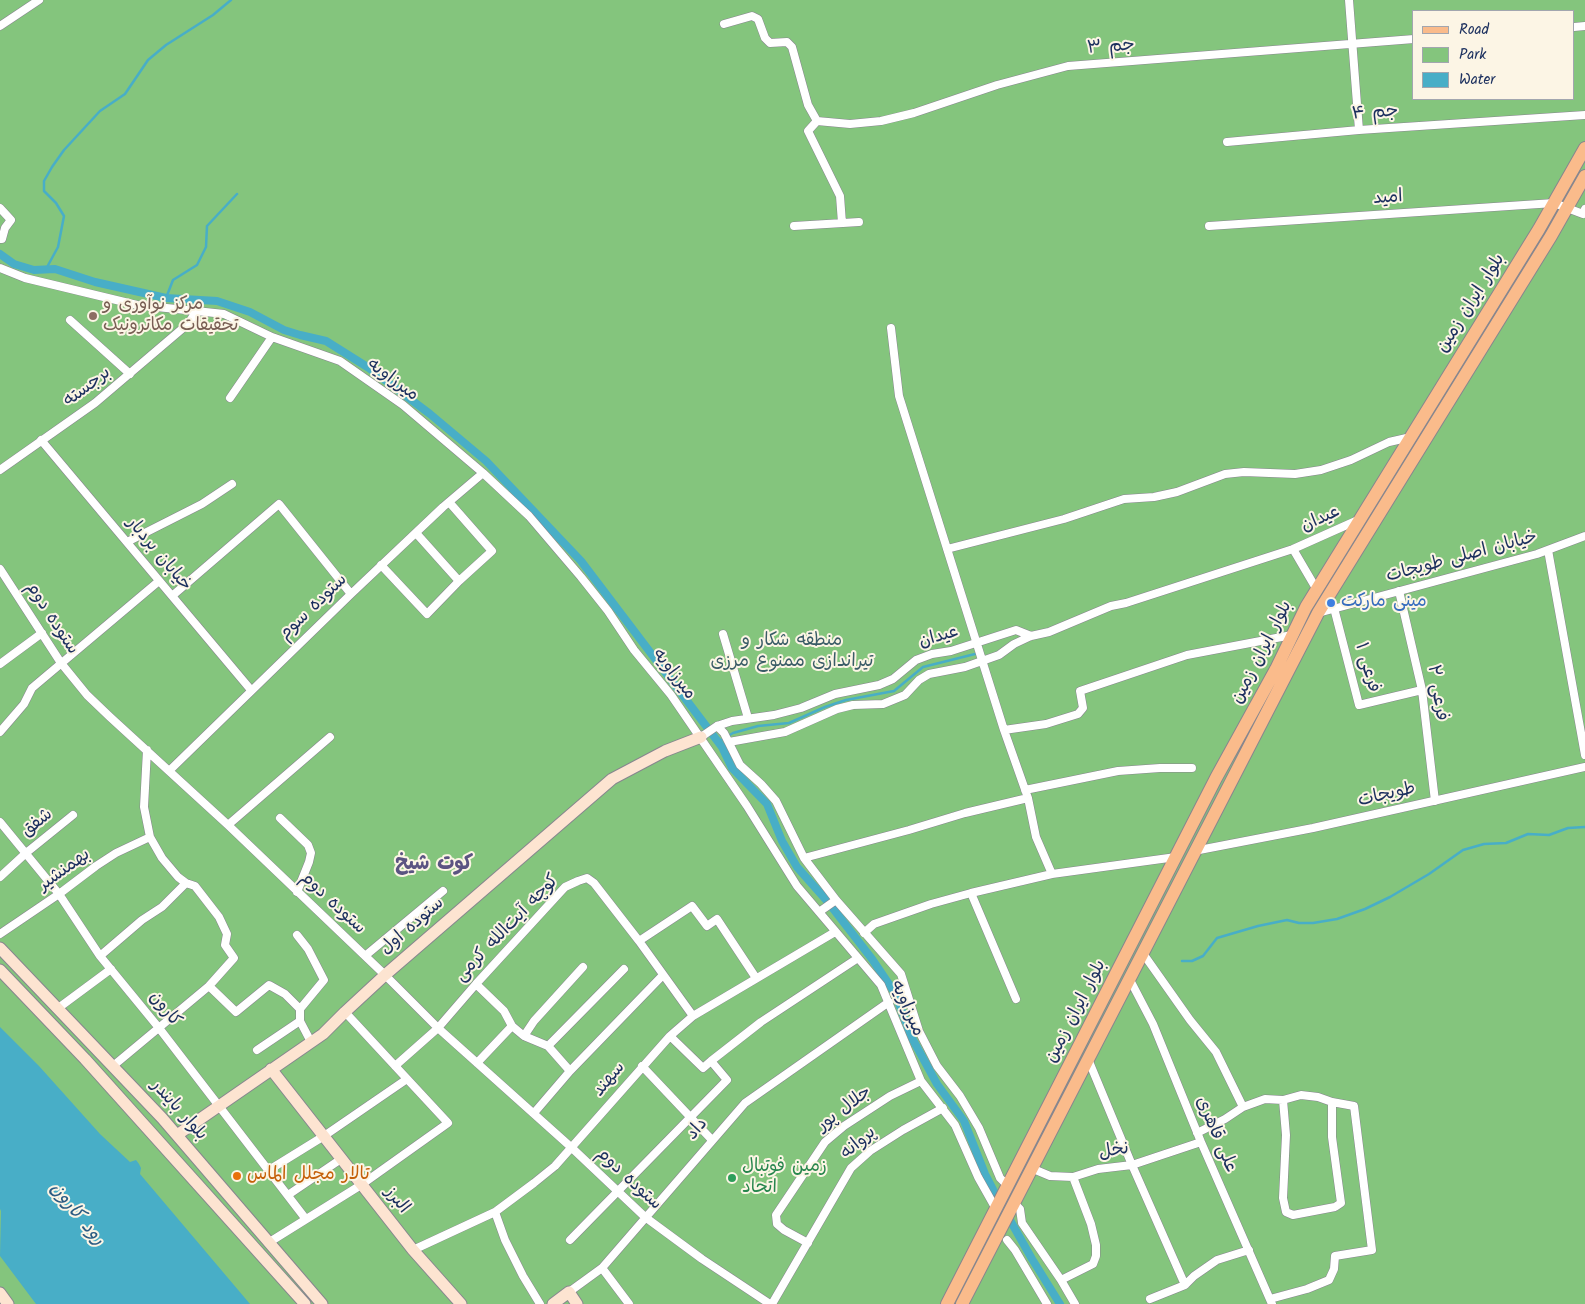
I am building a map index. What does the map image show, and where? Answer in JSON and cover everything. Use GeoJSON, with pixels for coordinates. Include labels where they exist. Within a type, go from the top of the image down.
{"type":"FeatureCollection","features":[{"type":"Feature","properties":{"kind":"main road","name":"بلوار ایران زمین"},"geometry":{"type":"LineString","coordinates":[[996,1209],[1176,857],[1317,590],[1554,203],[1585,148]]}},
{"type":"Feature","properties":{"kind":"main road","name":"بلوار ایران زمین"},"geometry":{"type":"LineString","coordinates":[[962,1304],[1013,1206],[1030,1168],[1318,613],[1568,207],[1585,176]]}},
{"type":"Feature","properties":{"kind":"main road"},"geometry":{"type":"LineString","coordinates":[[947,1304],[996,1209]]}},
{"type":"Feature","properties":{"kind":"street"},"geometry":{"type":"LineString","coordinates":[[0,26],[39,0]]}},
{"type":"Feature","properties":{"kind":"street"},"geometry":{"type":"LineString","coordinates":[[1349,0],[1359,130]]}},
{"type":"Feature","properties":{"kind":"street"},"geometry":{"type":"LineString","coordinates":[[724,24],[752,16],[758,18],[764,38],[770,43],[787,42],[792,47],[808,105],[817,121],[808,131],[840,196],[842,223]]}},
{"type":"Feature","properties":{"kind":"street","name":"جم ۳"},"geometry":{"type":"LineString","coordinates":[[817,121],[850,124],[881,121],[914,113],[997,85],[1068,66],[1412,39]]}},
{"type":"Feature","properties":{"kind":"street","name":"جم ۴"},"geometry":{"type":"LineString","coordinates":[[1227,142],[1359,130],[1585,115]]}},
{"type":"Feature","properties":{"kind":"street","name":"امید"},"geometry":{"type":"LineString","coordinates":[[1209,226],[1554,203],[1583,214],[1585,209]]}},
{"type":"Feature","properties":{"kind":"street"},"geometry":{"type":"LineString","coordinates":[[0,208],[11,220],[0,239]]}},
{"type":"Feature","properties":{"kind":"street"},"geometry":{"type":"LineString","coordinates":[[794,226],[859,222]]}},
{"type":"Feature","properties":{"kind":"street","name":"میرزاویه"},"geometry":{"type":"LineString","coordinates":[[0,268],[25,278],[137,305],[224,314],[272,337],[340,361],[403,406],[483,473],[529,516],[608,610],[634,650],[702,735],[798,886],[822,910],[835,932],[881,985],[921,1081],[955,1125],[978,1177],[996,1209]]}},
{"type":"Feature","properties":{"kind":"street","name":"برجسته"},"geometry":{"type":"LineString","coordinates":[[0,470],[95,403],[189,323],[196,311]]}},
{"type":"Feature","properties":{"kind":"street"},"geometry":{"type":"LineString","coordinates":[[70,320],[130,374]]}},
{"type":"Feature","properties":{"kind":"street"},"geometry":{"type":"LineString","coordinates":[[891,328],[899,396],[1004,730],[1028,798],[1036,837],[1052,874]]}},
{"type":"Feature","properties":{"kind":"street"},"geometry":{"type":"LineString","coordinates":[[230,398],[272,337]]}},
{"type":"Feature","properties":{"kind":"street"},"geometry":{"type":"LineString","coordinates":[[947,549],[1064,519],[1124,499],[1154,497],[1177,492],[1225,474],[1244,472],[1295,474],[1321,470],[1351,460],[1389,442],[1411,437]]}},
{"type":"Feature","properties":{"kind":"street","name":"خیابان بردبار"},"geometry":{"type":"LineString","coordinates":[[41,440],[251,690]]}},
{"type":"Feature","properties":{"kind":"street","name":"ستوده سوم"},"geometry":{"type":"LineString","coordinates":[[169,770],[381,565],[483,473]]}},
{"type":"Feature","properties":{"kind":"street"},"geometry":{"type":"LineString","coordinates":[[127,542],[202,504],[232,484]]}},
{"type":"Feature","properties":{"kind":"street"},"geometry":{"type":"LineString","coordinates":[[381,565],[427,614],[492,551],[449,502]]}},
{"type":"Feature","properties":{"kind":"street"},"geometry":{"type":"LineString","coordinates":[[172,596],[279,504],[351,594]]}},
{"type":"Feature","properties":{"kind":"street","name":"عیدان"},"geometry":{"type":"LineString","coordinates":[[727,738],[785,732],[836,709],[853,705],[883,704],[905,695],[919,680],[929,674],[965,667],[1000,655],[1014,644],[1031,636],[1049,632],[1111,606],[1294,549],[1360,519]]}},
{"type":"Feature","properties":{"kind":"street"},"geometry":{"type":"LineString","coordinates":[[416,533],[459,581]]}},
{"type":"Feature","properties":{"kind":"street","name":"خیابان اصلی طویجات"},"geometry":{"type":"LineString","coordinates":[[1318,613],[1548,550],[1585,536]]}},
{"type":"Feature","properties":{"kind":"street","name":"عیدان"},"geometry":{"type":"LineString","coordinates":[[1294,549],[1317,590]]}},
{"type":"Feature","properties":{"kind":"street"},"geometry":{"type":"LineString","coordinates":[[1548,550],[1585,755]]}},
{"type":"Feature","properties":{"kind":"street","name":"ستوده دوم"},"geometry":{"type":"LineString","coordinates":[[0,569],[61,663],[87,695],[228,825],[438,1028],[572,1148],[645,1217],[702,1260],[767,1303]]}},
{"type":"Feature","properties":{"kind":"street"},"geometry":{"type":"LineString","coordinates":[[0,732],[24,704],[32,688],[159,581]]}},
{"type":"Feature","properties":{"kind":"street","name":"فرعی ۲"},"geometry":{"type":"LineString","coordinates":[[1399,591],[1422,690],[1435,801]]}},
{"type":"Feature","properties":{"kind":"street","name":"فرعی ۱"},"geometry":{"type":"LineString","coordinates":[[1334,608],[1359,705],[1422,690]]}},
{"type":"Feature","properties":{"kind":"street","name":"عیدان"},"geometry":{"type":"LineString","coordinates":[[702,735],[715,727],[748,718],[774,715],[800,708],[835,694],[880,685],[893,679],[916,660],[932,654],[950,651],[1016,630],[1031,636]]}},
{"type":"Feature","properties":{"kind":"street"},"geometry":{"type":"LineString","coordinates":[[0,664],[42,633]]}},
{"type":"Feature","properties":{"kind":"street"},"geometry":{"type":"LineString","coordinates":[[723,634],[748,718]]}},
{"type":"Feature","properties":{"kind":"street"},"geometry":{"type":"LineString","coordinates":[[1004,730],[1046,724],[1078,714],[1083,708],[1080,691],[1187,655],[1292,636]]}},
{"type":"Feature","properties":{"kind":"street"},"geometry":{"type":"LineString","coordinates":[[715,727],[727,738],[740,765],[776,801],[804,858],[834,901],[901,974],[919,1030],[938,1066],[960,1096],[979,1128],[1006,1188]]}},
{"type":"Feature","properties":{"kind":"street","name":"ستوده اول"},"geometry":{"type":"LineString","coordinates":[[177,1135],[323,1034],[385,975],[612,779],[665,751],[702,735]]}},
{"type":"Feature","properties":{"kind":"street"},"geometry":{"type":"LineString","coordinates":[[228,825],[330,736]]}},
{"type":"Feature","properties":{"kind":"street"},"geometry":{"type":"LineString","coordinates":[[113,1066],[209,986],[234,958],[225,945],[227,934],[219,916],[195,886],[178,877],[162,858],[150,838],[144,807],[147,750]]}},
{"type":"Feature","properties":{"kind":"street"},"geometry":{"type":"LineString","coordinates":[[1025,790],[1118,771],[1192,768]]}},
{"type":"Feature","properties":{"kind":"street","name":"طویجات"},"geometry":{"type":"LineString","coordinates":[[1194,851],[1313,828],[1585,768]]}},
{"type":"Feature","properties":{"kind":"street"},"geometry":{"type":"LineString","coordinates":[[804,858],[965,813],[1028,798]]}},
{"type":"Feature","properties":{"kind":"street","name":"شفق"},"geometry":{"type":"LineString","coordinates":[[0,877],[73,815]]}},
{"type":"Feature","properties":{"kind":"street"},"geometry":{"type":"LineString","coordinates":[[280,818],[308,845],[311,852],[297,892]]}},
{"type":"Feature","properties":{"kind":"street","name":"کارون"},"geometry":{"type":"LineString","coordinates":[[0,822],[59,894],[100,956],[160,1028],[305,1218]]}},
{"type":"Feature","properties":{"kind":"street","name":"بهمنشیر"},"geometry":{"type":"LineString","coordinates":[[0,934],[116,853],[150,838]]}},
{"type":"Feature","properties":{"kind":"street"},"geometry":{"type":"LineString","coordinates":[[864,933],[874,924],[931,904],[971,893],[1052,874],[1176,857]]}},
{"type":"Feature","properties":{"kind":"street","name":"کوچه آیت‌الله کرمی"},"geometry":{"type":"LineString","coordinates":[[395,1066],[438,1028],[565,887],[578,880],[587,878],[594,884],[639,941],[693,1016]]}},
{"type":"Feature","properties":{"kind":"street"},"geometry":{"type":"LineString","coordinates":[[100,956],[142,920],[162,906],[186,882]]}},
{"type":"Feature","properties":{"kind":"street"},"geometry":{"type":"LineString","coordinates":[[365,956],[443,891]]}},
{"type":"Feature","properties":{"kind":"street"},"geometry":{"type":"LineString","coordinates":[[971,893],[1016,999]]}},
{"type":"Feature","properties":{"kind":"street"},"geometry":{"type":"LineString","coordinates":[[822,910],[834,901]]}},
{"type":"Feature","properties":{"kind":"street"},"geometry":{"type":"LineString","coordinates":[[639,941],[692,906],[707,926],[717,919],[756,978]]}},
{"type":"Feature","properties":{"kind":"street","name":"سهند"},"geometry":{"type":"LineString","coordinates":[[413,1250],[496,1212],[555,1166],[642,1066],[670,1036],[693,1016],[835,932]]}},
{"type":"Feature","properties":{"kind":"street"},"geometry":{"type":"LineString","coordinates":[[297,936],[308,949],[324,980],[300,1009],[300,1021],[311,1042]]}},
{"type":"Feature","properties":{"kind":"street","name":"بلوار بایندر"},"geometry":{"type":"LineString","coordinates":[[0,948],[177,1135],[322,1304]]}},
{"type":"Feature","properties":{"kind":"street"},"geometry":{"type":"LineString","coordinates":[[1142,952],[1190,1020],[1216,1052],[1243,1107]]}},
{"type":"Feature","properties":{"kind":"street"},"geometry":{"type":"LineString","coordinates":[[670,1036],[703,1068],[761,1022],[858,958]]}},
{"type":"Feature","properties":{"kind":"street"},"geometry":{"type":"LineString","coordinates":[[524,1036],[534,1021],[583,967]]}},
{"type":"Feature","properties":{"kind":"street"},"geometry":{"type":"LineString","coordinates":[[57,1009],[110,969]]}},
{"type":"Feature","properties":{"kind":"street"},"geometry":{"type":"LineString","coordinates":[[548,1046],[624,969]]}},
{"type":"Feature","properties":{"kind":"street","name":"بلوار بایندر"},"geometry":{"type":"LineString","coordinates":[[0,970],[85,1059],[305,1304]]}},
{"type":"Feature","properties":{"kind":"street"},"geometry":{"type":"LineString","coordinates":[[534,1114],[570,1071],[663,976]]}},
{"type":"Feature","properties":{"kind":"street","name":"علی قاهری"},"geometry":{"type":"LineString","coordinates":[[1129,978],[1153,1024],[1197,1133],[1271,1301]]}},
{"type":"Feature","properties":{"kind":"street"},"geometry":{"type":"LineString","coordinates":[[476,984],[504,1011],[512,1026],[524,1036],[548,1046],[570,1071]]}},
{"type":"Feature","properties":{"kind":"street"},"geometry":{"type":"LineString","coordinates":[[209,986],[236,1012],[269,985],[285,994],[300,1009]]}},
{"type":"Feature","properties":{"kind":"street","name":"داد"},"geometry":{"type":"LineString","coordinates":[[553,1304],[602,1268],[745,1103],[889,1002]]}},
{"type":"Feature","properties":{"kind":"street"},"geometry":{"type":"LineString","coordinates":[[268,1242],[361,1185],[448,1123],[345,1012]]}},
{"type":"Feature","properties":{"kind":"street"},"geometry":{"type":"LineString","coordinates":[[257,1050],[300,1021]]}},
{"type":"Feature","properties":{"kind":"street"},"geometry":{"type":"LineString","coordinates":[[477,1063],[512,1026]]}},
{"type":"Feature","properties":{"kind":"street"},"geometry":{"type":"LineString","coordinates":[[85,1059],[96,1048]]}},
{"type":"Feature","properties":{"kind":"street"},"geometry":{"type":"LineString","coordinates":[[1088,1059],[1185,1285]]}},
{"type":"Feature","properties":{"kind":"street"},"geometry":{"type":"LineString","coordinates":[[570,1240],[727,1080],[710,1061]]}},
{"type":"Feature","properties":{"kind":"street"},"geometry":{"type":"LineString","coordinates":[[642,1066],[712,1140]]}},
{"type":"Feature","properties":{"kind":"street","name":"البرز"},"geometry":{"type":"LineString","coordinates":[[272,1069],[413,1250],[461,1304]]}},
{"type":"Feature","properties":{"kind":"street"},"geometry":{"type":"LineString","coordinates":[[269,1170],[324,1136],[407,1079]]}},
{"type":"Feature","properties":{"kind":"street","name":"جلال پور"},"geometry":{"type":"LineString","coordinates":[[808,1243],[777,1224],[776,1215],[825,1142],[844,1126],[890,1096],[921,1081]]}},
{"type":"Feature","properties":{"kind":"street"},"geometry":{"type":"LineString","coordinates":[[1197,1133],[1225,1119],[1243,1107],[1265,1099],[1283,1100],[1301,1095],[1354,1106],[1372,1250],[1335,1256],[1334,1269],[1329,1280],[1271,1301]]}},
{"type":"Feature","properties":{"kind":"street"},"geometry":{"type":"LineString","coordinates":[[1283,1100],[1286,1135],[1283,1198],[1286,1212],[1293,1215],[1335,1207],[1341,1203],[1332,1137],[1332,1102]]}},
{"type":"Feature","properties":{"kind":"street","name":"پروانه"},"geometry":{"type":"LineString","coordinates":[[767,1303],[808,1243],[851,1168],[870,1151],[894,1135],[943,1108]]}},
{"type":"Feature","properties":{"kind":"street","name":"نخل"},"geometry":{"type":"LineString","coordinates":[[1030,1168],[1050,1176],[1073,1177],[1098,1169],[1132,1165],[1201,1142]]}},
{"type":"Feature","properties":{"kind":"street"},"geometry":{"type":"LineString","coordinates":[[288,1195],[341,1159]]}},
{"type":"Feature","properties":{"kind":"street"},"geometry":{"type":"LineString","coordinates":[[1061,1280],[1093,1264],[1096,1256],[1096,1245],[1091,1224],[1073,1177]]}},
{"type":"Feature","properties":{"kind":"street"},"geometry":{"type":"LineString","coordinates":[[1013,1206],[1020,1209],[1022,1223],[1075,1304]]}},
{"type":"Feature","properties":{"kind":"street"},"geometry":{"type":"LineString","coordinates":[[496,1212],[505,1240],[540,1304]]}},
{"type":"Feature","properties":{"kind":"street"},"geometry":{"type":"LineString","coordinates":[[1007,1240],[1047,1304]]}},
{"type":"Feature","properties":{"kind":"street"},"geometry":{"type":"LineString","coordinates":[[1150,1299],[1185,1285],[1194,1276],[1217,1260],[1248,1250]]}},
{"type":"Feature","properties":{"kind":"street"},"geometry":{"type":"LineString","coordinates":[[274,1270],[285,1261]]}},
{"type":"Feature","properties":{"kind":"street"},"geometry":{"type":"LineString","coordinates":[[602,1268],[629,1304]]}},
{"type":"Feature","properties":{"kind":"street"},"geometry":{"type":"LineString","coordinates":[[568,1292],[577,1304]]}},
{"type":"Feature","properties":{"kind":"street"},"geometry":{"type":"LineString","coordinates":[[0,1293],[8,1304]]}},
{"type":"Feature","properties":{"kind":"green space","name":"منطقه شکار و تیراندازی ممنوع مرزی"},"geometry":{"type":"Polygon","coordinates":[[[0,0],[1585,0],[1585,1304],[0,1304],[0,0]]]}},
{"type":"Feature","properties":{"kind":"water","name":"رود کارون"},"geometry":{"type":"Polygon","coordinates":[[[0,1027],[39,1066],[100,1134],[130,1162],[136,1160],[141,1168],[140,1174],[250,1304],[36,1304],[0,1256],[0,1027]]]}},
{"type":"Feature","properties":{"kind":"waterway"},"geometry":{"type":"LineString","coordinates":[[46,269],[58,247],[64,216],[56,203],[44,191],[44,181],[52,167],[64,150],[100,111],[125,94],[148,60],[166,45],[213,15],[231,0]]}},
{"type":"Feature","properties":{"kind":"waterway"},"geometry":{"type":"LineString","coordinates":[[166,298],[173,280],[197,265],[206,247],[207,226],[237,194]]}},
{"type":"Feature","properties":{"kind":"waterway"},"geometry":{"type":"LineString","coordinates":[[0,254],[14,264],[34,270],[55,269],[95,282],[166,298],[217,301],[250,312],[284,330],[326,341],[369,368],[430,414],[486,461],[581,561],[722,747],[732,768],[767,804],[782,841],[797,867],[828,902],[872,959],[895,993],[912,1038],[937,1084],[964,1121],[985,1174],[1000,1203]]}},
{"type":"Feature","properties":{"kind":"waterway"},"geometry":{"type":"LineString","coordinates":[[718,742],[733,733],[758,726],[789,723],[846,700],[894,691],[923,667],[975,654]]}},
{"type":"Feature","properties":{"kind":"waterway"},"geometry":{"type":"LineString","coordinates":[[1182,961],[1192,961],[1203,956],[1217,938],[1258,926],[1287,920],[1299,923],[1313,923],[1337,919],[1365,909],[1429,874],[1463,850],[1484,844],[1506,843],[1528,834],[1549,835],[1568,828],[1585,827]]}},
{"type":"Feature","properties":{"kind":"waterway"},"geometry":{"type":"LineString","coordinates":[[1006,1213],[1060,1304]]}},
{"type":"Feature","properties":{"kind":"place","name":"مرکز نوآوری و تحقیقات مکاترونیک"},"geometry":{"type":"Point","coordinates":[93,316]}},
{"type":"Feature","properties":{"kind":"place","name":"مینی مارکت"},"geometry":{"type":"Point","coordinates":[1331,603]}},
{"type":"Feature","properties":{"kind":"place","name":"تالار مجلل الماس"},"geometry":{"type":"Point","coordinates":[237,1176]}},
{"type":"Feature","properties":{"kind":"place","name":"زمین فوتبال اتحاد"},"geometry":{"type":"Point","coordinates":[732,1178]}},
{"type":"Feature","properties":{"kind":"district","name":"کوت شیخ"},"geometry":{"type":"Point","coordinates":[434,866]}}]}
